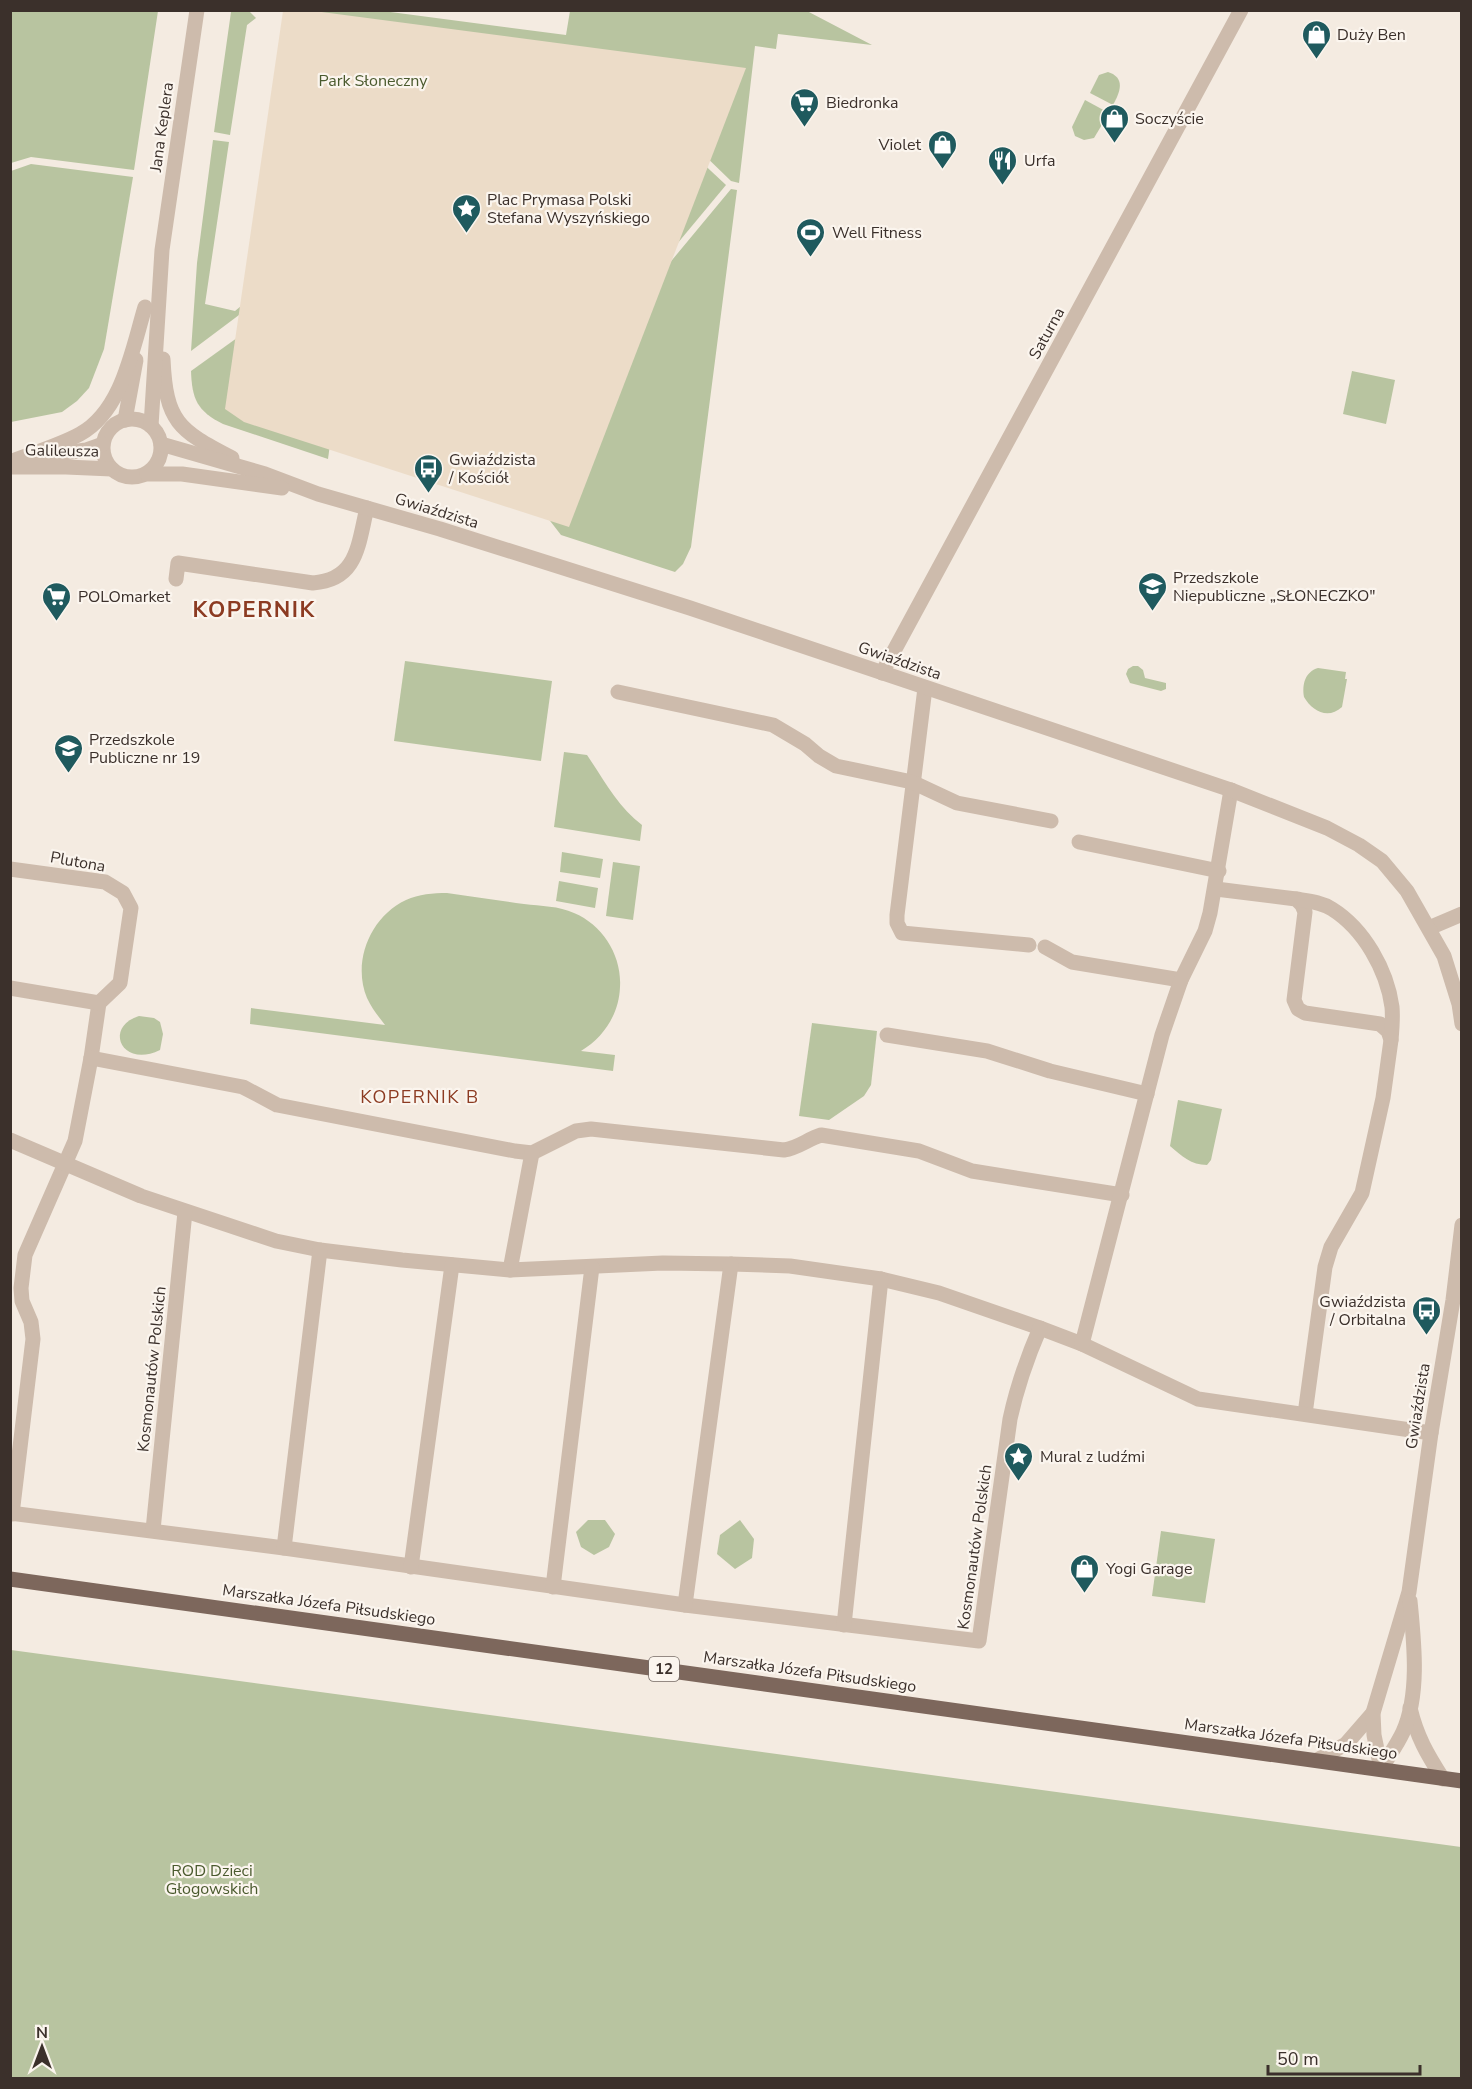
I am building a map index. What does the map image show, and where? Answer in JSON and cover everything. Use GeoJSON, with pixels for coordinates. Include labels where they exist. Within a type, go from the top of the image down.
{"type":"FeatureCollection","features":[{"type":"Feature","properties":{"kind":"main road","name":"Marszałka Józefa Piłsudskiego"},"geometry":{"type":"LineString","coordinates":[[10,1579],[1461,1781]]}},
{"type":"Feature","properties":{"kind":"street","name":"Jana Keplera"},"geometry":{"type":"LineString","coordinates":[[151,426],[162,250],[197,10]]}},
{"type":"Feature","properties":{"kind":"street","name":"Saturna"},"geometry":{"type":"LineString","coordinates":[[882,673],[1241,10]]}},
{"type":"Feature","properties":{"kind":"street","name":"Jana Keplera"},"geometry":{"type":"LineString","coordinates":[[12,462],[79,435],[99,421],[112,405],[162,250]]}},
{"type":"Feature","properties":{"kind":"street","name":"Jana Keplera"},"geometry":{"type":"LineString","coordinates":[[159,290],[163,374],[169,408],[186,430],[217,450],[265,474]]}},
{"type":"Feature","properties":{"kind":"street","name":"Jana Keplera"},"geometry":{"type":"LineString","coordinates":[[125,420],[145,307]]}},
{"type":"Feature","properties":{"kind":"street"},"geometry":{"type":"LineString","coordinates":[[125,420],[139,420],[151,426],[158,434],[161,444],[160,456],[155,466],[147,474],[135,478],[123,476],[112,470],[104,458],[103,444],[111,429],[125,420]]}},
{"type":"Feature","properties":{"kind":"street","name":"Galileusza"},"geometry":{"type":"LineString","coordinates":[[12,462],[86,450],[103,444]]}},
{"type":"Feature","properties":{"kind":"street","name":"Gwiaździsta"},"geometry":{"type":"LineString","coordinates":[[161,444],[265,474],[318,494],[622,586],[1231,790],[1326,828],[1382,861],[1407,891],[1444,956],[1459,1005],[1461,1024]]}},
{"type":"Feature","properties":{"kind":"street","name":"Galileusza"},"geometry":{"type":"LineString","coordinates":[[12,462],[112,470]]}},
{"type":"Feature","properties":{"kind":"street","name":"Gwiaździsta"},"geometry":{"type":"LineString","coordinates":[[147,474],[182,474],[318,494]]}},
{"type":"Feature","properties":{"kind":"street"},"geometry":{"type":"LineString","coordinates":[[176,579],[178,563],[313,583],[328,582],[342,574],[355,557],[367,508]]}},
{"type":"Feature","properties":{"kind":"street"},"geometry":{"type":"LineString","coordinates":[[925,688],[897,915],[898,929],[902,933],[1029,945]]}},
{"type":"Feature","properties":{"kind":"street"},"geometry":{"type":"LineString","coordinates":[[618,692],[773,725],[797,738],[836,766],[912,782],[957,802],[1051,821]]}},
{"type":"Feature","properties":{"kind":"street"},"geometry":{"type":"LineString","coordinates":[[1082,1344],[1162,1035],[1181,980],[1205,931],[1216,889],[1231,790]]}},
{"type":"Feature","properties":{"kind":"street"},"geometry":{"type":"LineString","coordinates":[[1079,842],[1218,871]]}},
{"type":"Feature","properties":{"kind":"street","name":"Plutona"},"geometry":{"type":"LineString","coordinates":[[10,869],[105,882],[123,893],[132,908],[120,983],[99,1004]]}},
{"type":"Feature","properties":{"kind":"street"},"geometry":{"type":"LineString","coordinates":[[1216,889],[1296,899],[1331,908],[1347,921],[1369,947],[1381,969],[1393,1010],[1383,1098],[1362,1193],[1331,1246],[1325,1267],[1305,1414]]}},
{"type":"Feature","properties":{"kind":"street"},"geometry":{"type":"LineString","coordinates":[[1296,899],[1305,912],[1294,1000],[1298,1009],[1305,1013],[1380,1024],[1388,1031],[1391,1040]]}},
{"type":"Feature","properties":{"kind":"street"},"geometry":{"type":"LineString","coordinates":[[1430,928],[1461,914]]}},
{"type":"Feature","properties":{"kind":"street"},"geometry":{"type":"LineString","coordinates":[[1046,947],[1072,962],[1181,980]]}},
{"type":"Feature","properties":{"kind":"street"},"geometry":{"type":"LineString","coordinates":[[10,988],[99,1004],[77,1133],[66,1164]]}},
{"type":"Feature","properties":{"kind":"street"},"geometry":{"type":"LineString","coordinates":[[886,1035],[987,1051],[1050,1071],[1147,1094]]}},
{"type":"Feature","properties":{"kind":"street"},"geometry":{"type":"LineString","coordinates":[[91,1058],[243,1087],[277,1105],[532,1153],[576,1131],[591,1129],[784,1150],[822,1135],[920,1151],[972,1171],[1122,1195]]}},
{"type":"Feature","properties":{"kind":"street"},"geometry":{"type":"LineString","coordinates":[[10,1140],[141,1196],[276,1241],[320,1250],[510,1270],[663,1263],[731,1264],[790,1266],[881,1279],[939,1293],[1040,1328],[1082,1344],[1198,1399],[1431,1433]]}},
{"type":"Feature","properties":{"kind":"street"},"geometry":{"type":"LineString","coordinates":[[510,1270],[532,1153]]}},
{"type":"Feature","properties":{"kind":"street","name":"Kosmonautów Polskich"},"geometry":{"type":"LineString","coordinates":[[66,1164],[25,1255],[21,1288],[22,1301],[32,1322],[33,1339],[11,1514],[153,1530],[685,1605],[979,1641],[1010,1419],[1026,1362],[1040,1328]]}},
{"type":"Feature","properties":{"kind":"street","name":"Kosmonautów Polskich"},"geometry":{"type":"LineString","coordinates":[[153,1530],[185,1212]]}},
{"type":"Feature","properties":{"kind":"street","name":"Gwiaździsta"},"geometry":{"type":"LineString","coordinates":[[1382,1769],[1374,1736],[1373,1713],[1409,1593],[1431,1433],[1457,1301],[1461,1225]]}},
{"type":"Feature","properties":{"kind":"street"},"geometry":{"type":"LineString","coordinates":[[284,1548],[320,1250]]}},
{"type":"Feature","properties":{"kind":"street"},"geometry":{"type":"LineString","coordinates":[[685,1605],[731,1264]]}},
{"type":"Feature","properties":{"kind":"street"},"geometry":{"type":"LineString","coordinates":[[411,1567],[452,1265]]}},
{"type":"Feature","properties":{"kind":"street"},"geometry":{"type":"LineString","coordinates":[[553,1587],[592,1268]]}},
{"type":"Feature","properties":{"kind":"street"},"geometry":{"type":"LineString","coordinates":[[844,1625],[881,1279]]}},
{"type":"Feature","properties":{"kind":"street","name":"Gwiaździsta"},"geometry":{"type":"LineString","coordinates":[[1382,1769],[1403,1731],[1410,1708],[1415,1657],[1409,1593]]}},
{"type":"Feature","properties":{"kind":"street"},"geometry":{"type":"LineString","coordinates":[[1410,1708],[1423,1748],[1443,1779]]}},
{"type":"Feature","properties":{"kind":"street"},"geometry":{"type":"LineString","coordinates":[[1317,1760],[1346,1744],[1373,1713]]}},
{"type":"Feature","properties":{"kind":"green space"},"geometry":{"type":"Polygon","coordinates":[[[10,11],[158,11],[134,170],[31,157],[11,163],[10,11]]]}},
{"type":"Feature","properties":{"kind":"green space"},"geometry":{"type":"Polygon","coordinates":[[[249,11],[256,18],[247,25],[230,135],[214,132],[231,12],[249,11]]]}},
{"type":"Feature","properties":{"kind":"green space"},"geometry":{"type":"Polygon","coordinates":[[[311,11],[383,11],[566,35],[570,11],[807,11],[872,45],[778,34],[776,49],[755,46],[739,183],[731,181],[698,149],[311,11]]]}},
{"type":"Feature","properties":{"kind":"green space"},"geometry":{"type":"Polygon","coordinates":[[[1108,72],[1117,78],[1120,86],[1113,105],[1090,93],[1099,75],[1108,72]]]}},
{"type":"Feature","properties":{"kind":"green space"},"geometry":{"type":"Polygon","coordinates":[[[1085,100],[1109,113],[1094,138],[1084,140],[1075,136],[1072,127],[1085,100]]]}},
{"type":"Feature","properties":{"kind":"green space"},"geometry":{"type":"Polygon","coordinates":[[[213,140],[229,142],[205,304],[235,311],[257,293],[267,294],[191,351],[197,263],[213,140]]]}},
{"type":"Feature","properties":{"kind":"green space"},"geometry":{"type":"Polygon","coordinates":[[[696,157],[726,185],[662,262],[696,157]]]}},
{"type":"Feature","properties":{"kind":"green space"},"geometry":{"type":"Polygon","coordinates":[[[31,164],[133,177],[104,349],[89,388],[62,412],[11,422],[11,171],[31,164]]]}},
{"type":"Feature","properties":{"kind":"green space"},"geometry":{"type":"Polygon","coordinates":[[[731,189],[737,190],[691,547],[683,564],[675,572],[561,535],[390,314],[658,277],[731,189]]]}},
{"type":"Feature","properties":{"kind":"green space"},"geometry":{"type":"Polygon","coordinates":[[[277,309],[348,310],[328,459],[223,424],[207,414],[195,397],[191,371],[277,309]]]}},
{"type":"Feature","properties":{"kind":"green space"},"geometry":{"type":"Polygon","coordinates":[[[1352,371],[1395,380],[1386,424],[1343,414],[1352,371]]]}},
{"type":"Feature","properties":{"kind":"green space"},"geometry":{"type":"Polygon","coordinates":[[[405,661],[552,681],[541,761],[394,741],[405,661]]]}},
{"type":"Feature","properties":{"kind":"green space"},"geometry":{"type":"Polygon","coordinates":[[[1133,666],[1138,666],[1143,670],[1145,678],[1166,683],[1166,689],[1161,691],[1130,683],[1126,674],[1133,666]]]}},
{"type":"Feature","properties":{"kind":"green space"},"geometry":{"type":"Polygon","coordinates":[[[1318,668],[1346,672],[1342,707],[1337,711],[1326,713],[1316,710],[1304,697],[1305,679],[1310,672],[1318,668]]]}},
{"type":"Feature","properties":{"kind":"green space"},"geometry":{"type":"Polygon","coordinates":[[[564,752],[587,755],[619,802],[642,825],[640,841],[554,827],[564,752]]]}},
{"type":"Feature","properties":{"kind":"green space"},"geometry":{"type":"Polygon","coordinates":[[[562,852],[603,859],[600,878],[560,872],[562,852]]]}},
{"type":"Feature","properties":{"kind":"green space"},"geometry":{"type":"Polygon","coordinates":[[[613,862],[640,866],[633,920],[606,916],[613,862]]]}},
{"type":"Feature","properties":{"kind":"green space"},"geometry":{"type":"Polygon","coordinates":[[[559,881],[598,888],[595,908],[556,901],[559,881]]]}},
{"type":"Feature","properties":{"kind":"green space"},"geometry":{"type":"Polygon","coordinates":[[[447,893],[562,909],[594,925],[609,943],[618,964],[619,997],[609,1024],[597,1039],[581,1051],[615,1055],[613,1071],[250,1024],[251,1008],[385,1025],[369,1002],[363,984],[363,956],[367,942],[383,917],[406,900],[416,896],[447,893]]]}},
{"type":"Feature","properties":{"kind":"green space"},"geometry":{"type":"Polygon","coordinates":[[[139,1016],[154,1018],[160,1022],[163,1034],[160,1050],[147,1054],[136,1054],[127,1050],[122,1044],[120,1037],[122,1029],[128,1021],[139,1016]]]}},
{"type":"Feature","properties":{"kind":"green space"},"geometry":{"type":"Polygon","coordinates":[[[812,1023],[877,1031],[871,1085],[864,1096],[829,1120],[799,1116],[812,1023]]]}},
{"type":"Feature","properties":{"kind":"green space"},"geometry":{"type":"Polygon","coordinates":[[[1178,1100],[1222,1109],[1211,1160],[1207,1165],[1191,1162],[1170,1146],[1178,1100]]]}},
{"type":"Feature","properties":{"kind":"green space"},"geometry":{"type":"Polygon","coordinates":[[[588,1520],[605,1520],[615,1534],[609,1547],[594,1555],[581,1547],[576,1532],[588,1520]]]}},
{"type":"Feature","properties":{"kind":"green space"},"geometry":{"type":"Polygon","coordinates":[[[740,1520],[754,1539],[752,1558],[735,1569],[717,1554],[720,1535],[740,1520]]]}},
{"type":"Feature","properties":{"kind":"green space"},"geometry":{"type":"Polygon","coordinates":[[[1161,1531],[1215,1539],[1205,1603],[1152,1596],[1161,1531]]]}},
{"type":"Feature","properties":{"kind":"green space","name":"ROD Dzieci Głogowskich"},"geometry":{"type":"Polygon","coordinates":[[[11,1650],[1461,1847],[1461,2078],[11,2078],[11,1650]]]}},
{"type":"Feature","properties":{"kind":"shaded area","name":"Plac Prymasa Polski Stefana Wyszyńskiego"},"geometry":{"type":"Polygon","coordinates":[[[283,11],[314,11],[746,68],[569,527],[244,422],[225,409],[283,11]]]}},
{"type":"Feature","properties":{"kind":"place","name":"Duży Ben"},"geometry":{"type":"Point","coordinates":[1316,60]}},
{"type":"Feature","properties":{"kind":"place","name":"Biedronka"},"geometry":{"type":"Point","coordinates":[805,128]}},
{"type":"Feature","properties":{"kind":"place","name":"Soczyście"},"geometry":{"type":"Point","coordinates":[1114,144]}},
{"type":"Feature","properties":{"kind":"place","name":"Violet"},"geometry":{"type":"Point","coordinates":[942,170]}},
{"type":"Feature","properties":{"kind":"place","name":"Urfa"},"geometry":{"type":"Point","coordinates":[1003,186]}},
{"type":"Feature","properties":{"kind":"place","name":"Plac Prymasa Polski Stefana Wyszyńskiego"},"geometry":{"type":"Point","coordinates":[466,234]}},
{"type":"Feature","properties":{"kind":"place","name":"Well Fitness"},"geometry":{"type":"Point","coordinates":[811,258]}},
{"type":"Feature","properties":{"kind":"place","name":"Gwiaździsta / Kościół"},"geometry":{"type":"Point","coordinates":[428,494]}},
{"type":"Feature","properties":{"kind":"place","name":"Przedszkole Niepubliczne „SŁONECZKO\""},"geometry":{"type":"Point","coordinates":[1152,612]}},
{"type":"Feature","properties":{"kind":"place","name":"POLOmarket"},"geometry":{"type":"Point","coordinates":[57,622]}},
{"type":"Feature","properties":{"kind":"place","name":"Przedszkole Publiczne nr 19"},"geometry":{"type":"Point","coordinates":[68,774]}},
{"type":"Feature","properties":{"kind":"place","name":"Gwiaździsta / Orbitalna"},"geometry":{"type":"Point","coordinates":[1427,1336]}},
{"type":"Feature","properties":{"kind":"place","name":"Mural z ludźmi"},"geometry":{"type":"Point","coordinates":[1019,1482]}},
{"type":"Feature","properties":{"kind":"place","name":"Yogi Garage"},"geometry":{"type":"Point","coordinates":[1085,1594]}},
{"type":"Feature","properties":{"kind":"district","name":"KOPERNIK"},"geometry":{"type":"Point","coordinates":[254,609]}},
{"type":"Feature","properties":{"kind":"district","name":"KOPERNIK B"},"geometry":{"type":"Point","coordinates":[420,1097]}},
{"type":"Feature","properties":{"kind":"park label","name":"Park Słoneczny"},"geometry":{"type":"Point","coordinates":[373,80]}}]}
